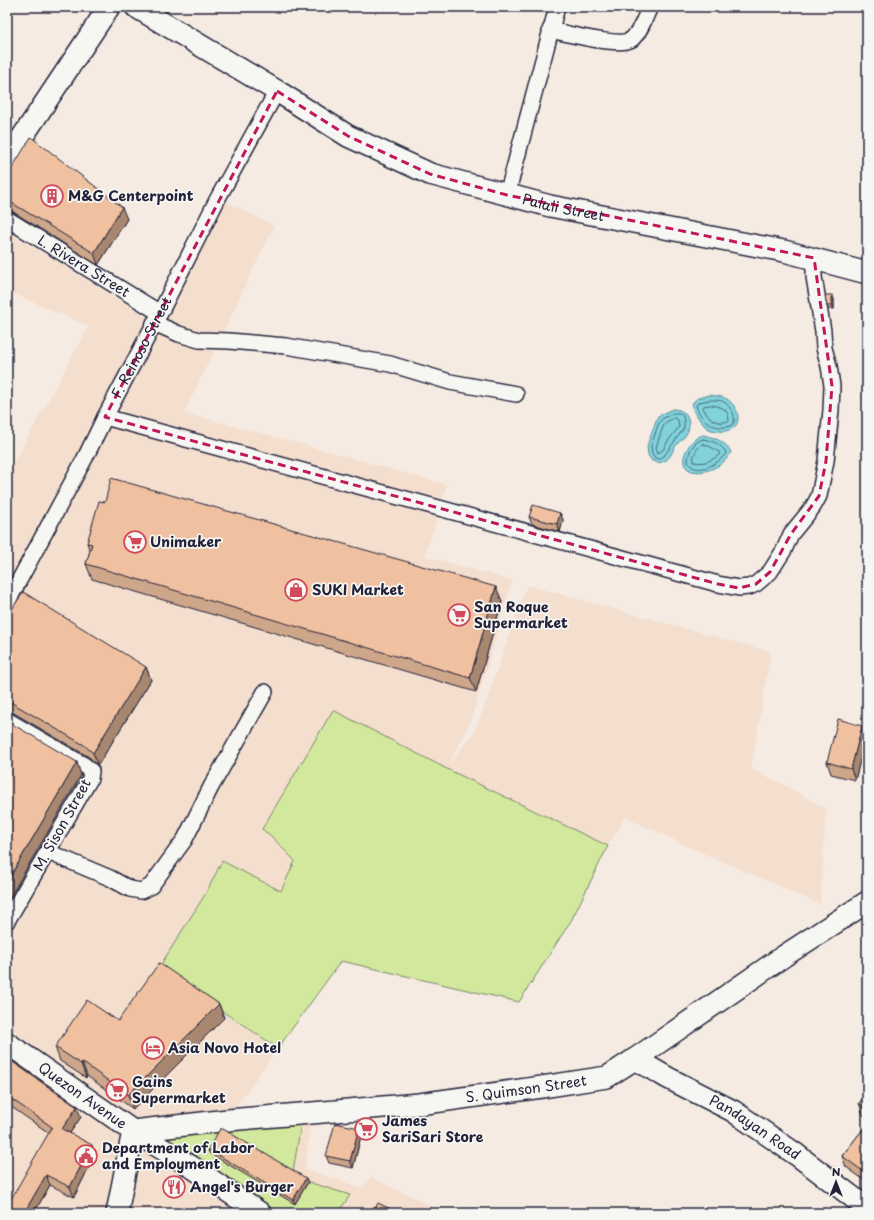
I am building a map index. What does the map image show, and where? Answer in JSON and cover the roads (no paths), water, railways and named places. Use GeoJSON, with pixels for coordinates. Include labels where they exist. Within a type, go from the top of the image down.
{"type":"FeatureCollection","features":[{"type":"Feature","properties":{"kind":"street"},"geometry":{"type":"LineString","coordinates":[[7,160],[109,7]]}},
{"type":"Feature","properties":{"kind":"street","name":"Palali Street"},"geometry":{"type":"LineString","coordinates":[[136,7],[277,91],[348,136],[430,174],[550,206],[784,251],[867,273]]}},
{"type":"Feature","properties":{"kind":"street"},"geometry":{"type":"LineString","coordinates":[[507,195],[557,7]]}},
{"type":"Feature","properties":{"kind":"street"},"geometry":{"type":"LineString","coordinates":[[550,30],[593,39],[620,42],[628,41],[632,39],[640,29],[650,7]]}},
{"type":"Feature","properties":{"kind":"street","name":"F. Reinoso Street"},"geometry":{"type":"LineString","coordinates":[[7,604],[82,465],[105,417],[218,198],[277,91]]}},
{"type":"Feature","properties":{"kind":"street","name":"L. Rivera Street"},"geometry":{"type":"LineString","coordinates":[[7,219],[179,334],[199,340],[286,346],[390,364],[450,382],[516,394]]}},
{"type":"Feature","properties":{"kind":"street"},"geometry":{"type":"LineString","coordinates":[[105,417],[718,584],[739,588],[749,587],[756,584],[770,572],[784,550],[791,534],[813,507],[819,496],[826,461],[832,386],[824,348],[814,277],[814,258]]}},
{"type":"Feature","properties":{"kind":"street"},"geometry":{"type":"LineString","coordinates":[[48,852],[110,878],[130,889],[141,891],[151,886],[185,839],[210,788],[265,692]]}},
{"type":"Feature","properties":{"kind":"street","name":"M. Sison Street"},"geometry":{"type":"LineString","coordinates":[[7,720],[84,765],[91,772],[90,779],[7,921]]}},
{"type":"Feature","properties":{"kind":"street","name":"S. Quimson Street"},"geometry":{"type":"LineString","coordinates":[[133,1131],[236,1120],[419,1104],[607,1077],[784,956],[867,902]]}},
{"type":"Feature","properties":{"kind":"street","name":"Quezon Avenue"},"geometry":{"type":"LineString","coordinates":[[7,1042],[133,1131],[192,1167],[260,1213]]}},
{"type":"Feature","properties":{"kind":"street","name":"Pandayan Road"},"geometry":{"type":"LineString","coordinates":[[635,1059],[668,1078],[733,1111],[796,1155],[867,1208]]}},
{"type":"Feature","properties":{"kind":"street"},"geometry":{"type":"LineString","coordinates":[[117,1213],[133,1131]]}},
{"type":"Feature","properties":{"kind":"water"},"geometry":{"type":"Polygon","coordinates":[[[710,395],[722,397],[733,405],[737,411],[738,417],[734,428],[728,431],[714,431],[706,427],[700,420],[692,407],[693,402],[698,398],[710,395]]]}},
{"type":"Feature","properties":{"kind":"water"},"geometry":{"type":"Polygon","coordinates":[[[673,409],[682,412],[688,418],[688,431],[668,459],[661,462],[652,461],[648,455],[647,446],[655,423],[658,416],[673,409]]]}},
{"type":"Feature","properties":{"kind":"water"},"geometry":{"type":"Polygon","coordinates":[[[703,435],[719,440],[729,448],[731,452],[718,466],[700,472],[692,471],[686,467],[684,461],[686,451],[693,441],[703,435]]]}},
{"type":"Feature","properties":{"kind":"place","name":"M&G Centerpoint"},"geometry":{"type":"Point","coordinates":[52,196]}},
{"type":"Feature","properties":{"kind":"place","name":"Unimaker"},"geometry":{"type":"Point","coordinates":[135,542]}},
{"type":"Feature","properties":{"kind":"place","name":"SUKI Market"},"geometry":{"type":"Point","coordinates":[296,590]}},
{"type":"Feature","properties":{"kind":"place","name":"San Roque Supermarket"},"geometry":{"type":"Point","coordinates":[459,615]}},
{"type":"Feature","properties":{"kind":"place","name":"Asia Novo Hotel"},"geometry":{"type":"Point","coordinates":[153,1048]}},
{"type":"Feature","properties":{"kind":"place","name":"Gains Supermarket"},"geometry":{"type":"Point","coordinates":[117,1090]}},
{"type":"Feature","properties":{"kind":"place","name":"James SariSari Store"},"geometry":{"type":"Point","coordinates":[366,1129]}},
{"type":"Feature","properties":{"kind":"place","name":"Department of Labor and Employment"},"geometry":{"type":"Point","coordinates":[86,1156]}},
{"type":"Feature","properties":{"kind":"place","name":"Angel's Burger"},"geometry":{"type":"Point","coordinates":[174,1187]}}]}
